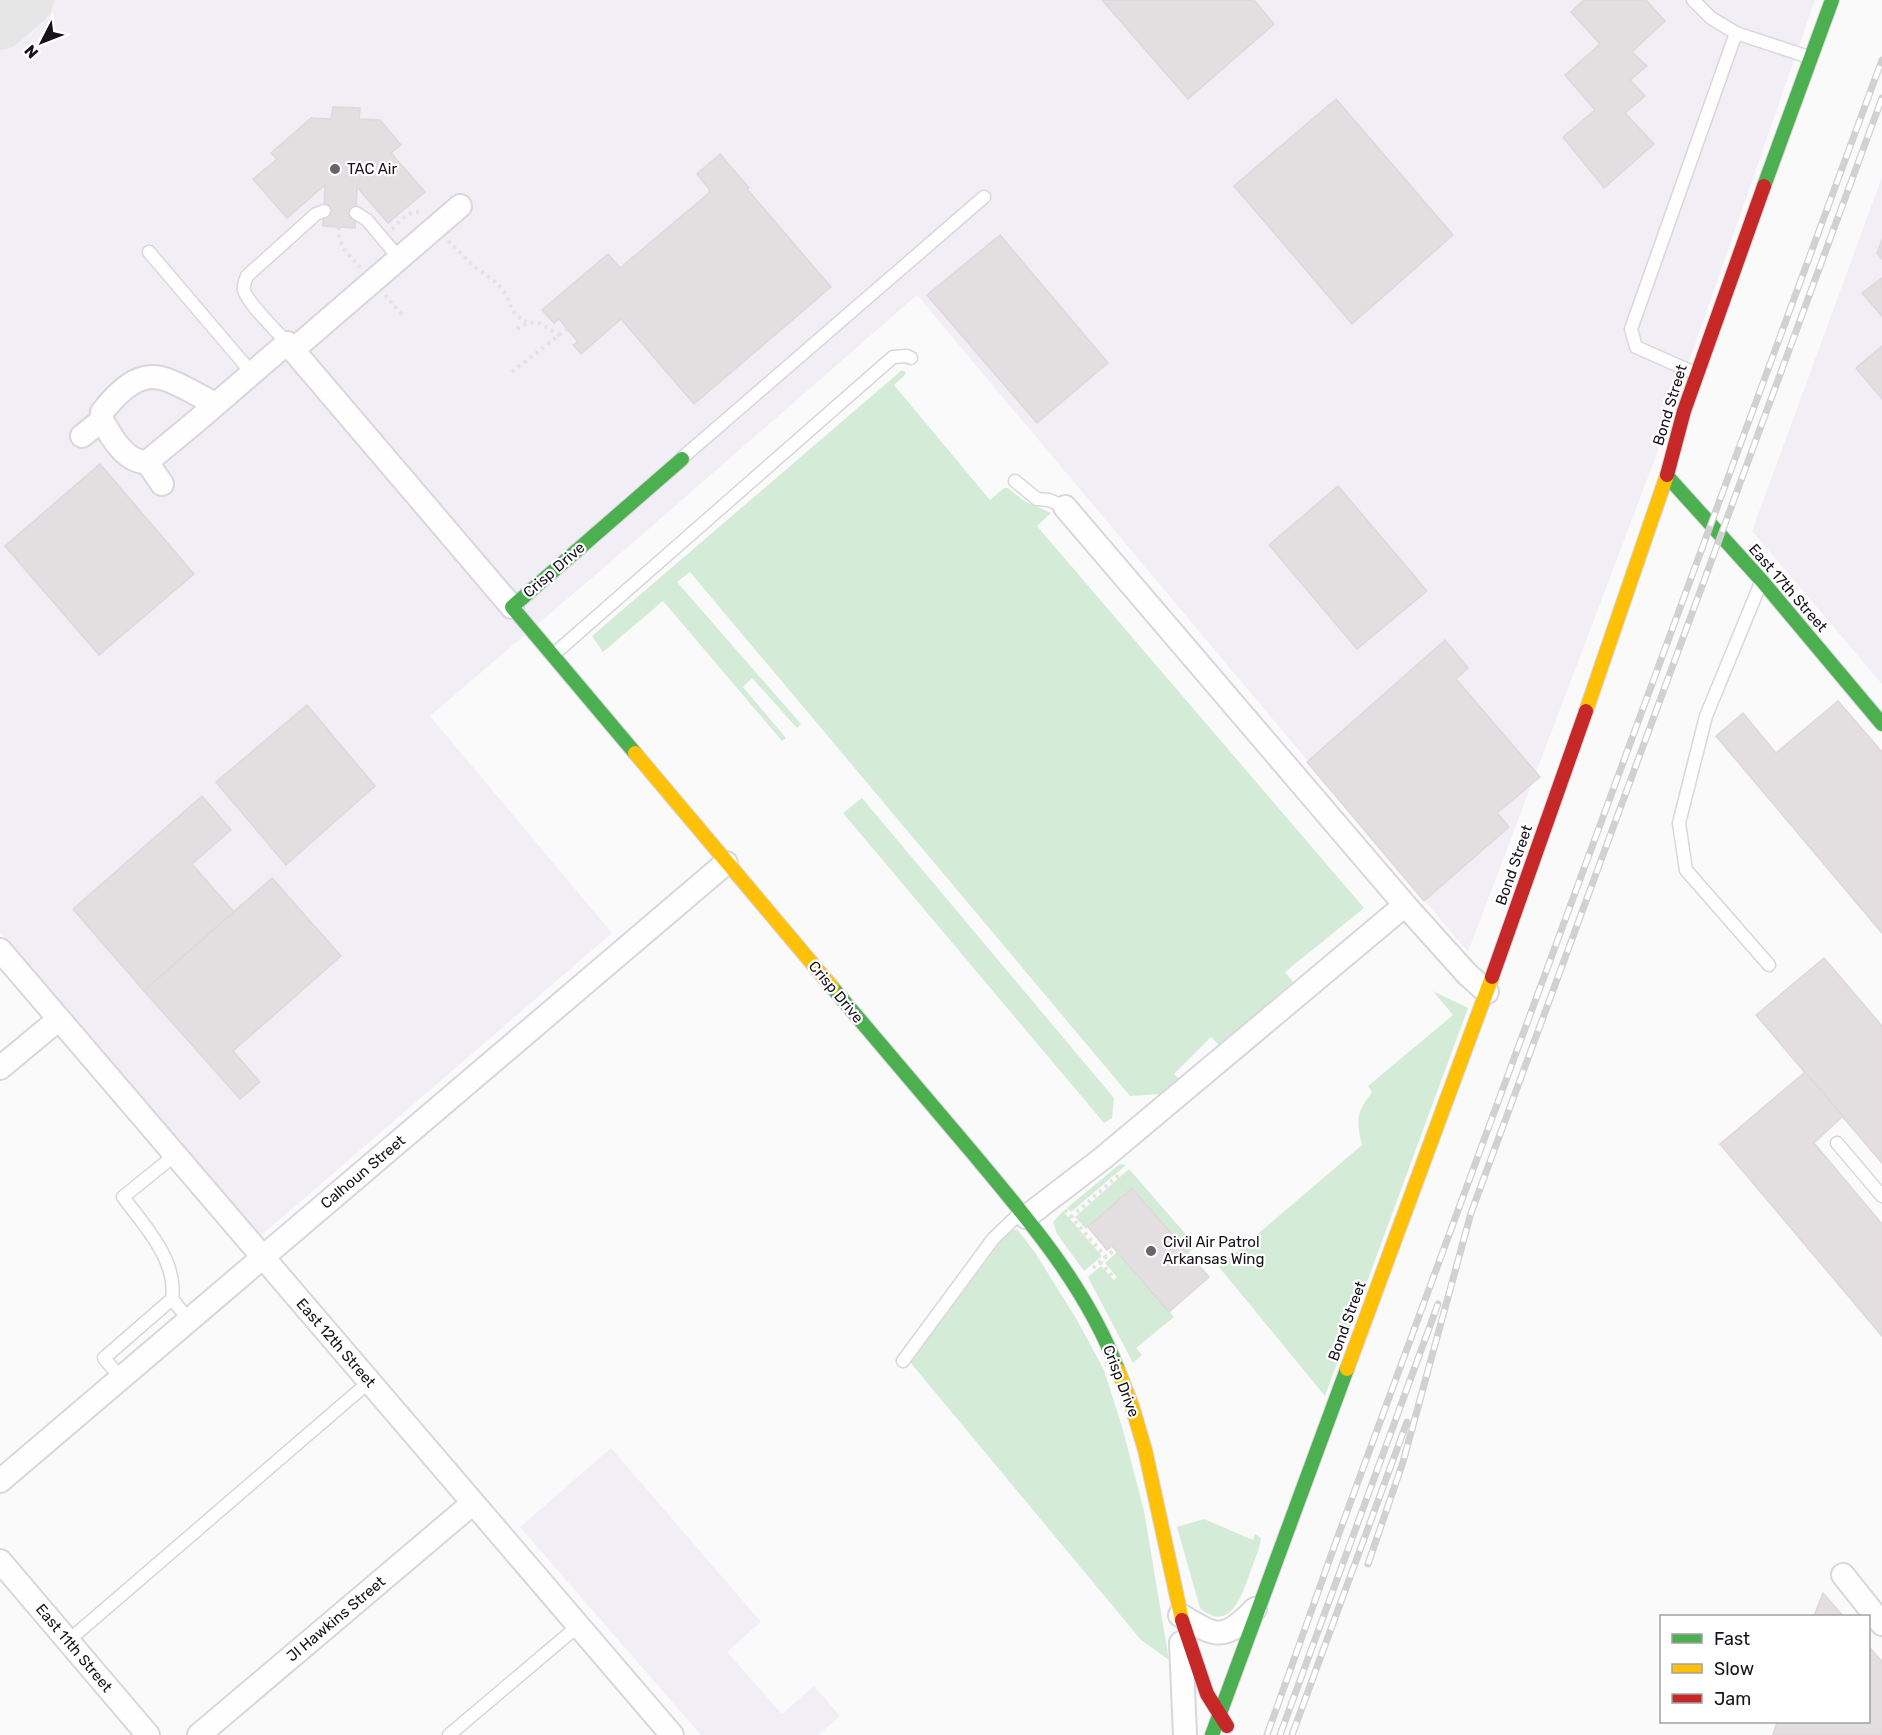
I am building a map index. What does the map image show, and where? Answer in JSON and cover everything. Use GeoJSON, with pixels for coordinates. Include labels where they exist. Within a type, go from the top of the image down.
{"type":"FeatureCollection","features":[{"type":"Feature","properties":{"kind":"street","name":"Bond Street"},"geometry":{"type":"LineString","coordinates":[[1212,1735],[1487,992],[1624,604],[1667,476],[1684,411],[1734,266],[1832,0]]}},
{"type":"Feature","properties":{"kind":"street"},"geometry":{"type":"LineString","coordinates":[[215,404],[169,379],[153,376],[130,384],[102,412],[102,420],[108,432],[129,456],[139,462],[147,462],[252,373],[290,346],[460,206]]}},
{"type":"Feature","properties":{"kind":"street"},"geometry":{"type":"LineString","coordinates":[[290,346],[512,607]]}},
{"type":"Feature","properties":{"kind":"street"},"geometry":{"type":"LineString","coordinates":[[82,436],[102,420]]}},
{"type":"Feature","properties":{"kind":"street","name":"Crisp Drive"},"geometry":{"type":"LineString","coordinates":[[682,459],[512,607],[1024,1215],[1069,1274],[1094,1317],[1132,1406],[1145,1450],[1180,1615],[1207,1694],[1233,1735]]}},
{"type":"Feature","properties":{"kind":"street"},"geometry":{"type":"LineString","coordinates":[[147,462],[162,484]]}},
{"type":"Feature","properties":{"kind":"street","name":"East 17th Street"},"geometry":{"type":"LineString","coordinates":[[1667,476],[1762,581],[1882,724]]}},
{"type":"Feature","properties":{"kind":"street"},"geometry":{"type":"LineString","coordinates":[[1065,507],[1405,906],[1467,974],[1487,992]]}},
{"type":"Feature","properties":{"kind":"street","name":"Calhoun Street"},"geometry":{"type":"LineString","coordinates":[[0,1481],[726,863]]}},
{"type":"Feature","properties":{"kind":"street"},"geometry":{"type":"LineString","coordinates":[[1024,1215],[1103,1158],[1405,906]]}},
{"type":"Feature","properties":{"kind":"street","name":"East 12th Street"},"geometry":{"type":"LineString","coordinates":[[0,950],[672,1735]]}},
{"type":"Feature","properties":{"kind":"street"},"geometry":{"type":"LineString","coordinates":[[0,1068],[59,1019]]}},
{"type":"Feature","properties":{"kind":"street","name":"Jl Hawkins Street"},"geometry":{"type":"LineString","coordinates":[[199,1735],[473,1503]]}},
{"type":"Feature","properties":{"kind":"street","name":"East 11th Street"},"geometry":{"type":"LineString","coordinates":[[0,1561],[148,1735]]}},
{"type":"Feature","properties":{"kind":"street"},"geometry":{"type":"LineString","coordinates":[[1843,1575],[1882,1624]]}},
{"type":"Feature","properties":{"kind":"street"},"geometry":{"type":"LineString","coordinates":[[1180,1615],[1205,1630],[1220,1634],[1237,1627],[1262,1602]]}},
{"type":"Feature","properties":{"kind":"street","name":"Crisp Drive"},"geometry":{"type":"LineString","coordinates":[[1180,1615],[1185,1735]]}},
{"type":"Feature","properties":{"kind":"lane"},"geometry":{"type":"LineString","coordinates":[[1693,0],[1711,18],[1736,33],[1810,57]]}},
{"type":"Feature","properties":{"kind":"lane"},"geometry":{"type":"LineString","coordinates":[[1697,374],[1636,347],[1631,329],[1736,33]]}},
{"type":"Feature","properties":{"kind":"lane"},"geometry":{"type":"LineString","coordinates":[[682,459],[984,197]]}},
{"type":"Feature","properties":{"kind":"lane"},"geometry":{"type":"LineString","coordinates":[[290,346],[248,299],[243,289],[244,283],[247,276],[316,214],[324,211]]}},
{"type":"Feature","properties":{"kind":"lane"},"geometry":{"type":"LineString","coordinates":[[356,213],[367,220],[399,258]]}},
{"type":"Feature","properties":{"kind":"lane"},"geometry":{"type":"LineString","coordinates":[[149,252],[252,373]]}},
{"type":"Feature","properties":{"kind":"lane"},"geometry":{"type":"LineString","coordinates":[[552,656],[893,357],[911,358]]}},
{"type":"Feature","properties":{"kind":"lane"},"geometry":{"type":"LineString","coordinates":[[1015,481],[1037,498],[1065,507]]}},
{"type":"Feature","properties":{"kind":"lane"},"geometry":{"type":"LineString","coordinates":[[1762,581],[1706,716],[1679,823],[1686,870],[1769,964]]}},
{"type":"Feature","properties":{"kind":"lane"},"geometry":{"type":"LineString","coordinates":[[1837,1143],[1882,1196]]}},
{"type":"Feature","properties":{"kind":"lane"},"geometry":{"type":"LineString","coordinates":[[121,1378],[104,1358],[172,1299],[174,1286],[155,1239],[123,1197],[175,1155]]}},
{"type":"Feature","properties":{"kind":"lane"},"geometry":{"type":"LineString","coordinates":[[903,1361],[993,1239],[1024,1215]]}},
{"type":"Feature","properties":{"kind":"lane"},"geometry":{"type":"LineString","coordinates":[[172,1299],[189,1320]]}},
{"type":"Feature","properties":{"kind":"lane"},"geometry":{"type":"LineString","coordinates":[[68,1641],[369,1382]]}},
{"type":"Feature","properties":{"kind":"lane"},"geometry":{"type":"LineString","coordinates":[[449,1735],[578,1626]]}},
{"type":"Feature","properties":{"kind":"path"},"geometry":{"type":"LineString","coordinates":[[390,231],[408,214],[416,211],[426,216]]}},
{"type":"Feature","properties":{"kind":"path"},"geometry":{"type":"LineString","coordinates":[[339,227],[340,243],[356,263]]}},
{"type":"Feature","properties":{"kind":"path"},"geometry":{"type":"LineString","coordinates":[[443,236],[474,266],[496,282],[504,291],[512,312],[517,318],[540,323],[560,336]]}},
{"type":"Feature","properties":{"kind":"path"},"geometry":{"type":"LineString","coordinates":[[380,291],[402,315]]}},
{"type":"Feature","properties":{"kind":"path"},"geometry":{"type":"LineString","coordinates":[[517,329],[527,322]]}},
{"type":"Feature","properties":{"kind":"path"},"geometry":{"type":"LineString","coordinates":[[512,372],[567,329]]}},
{"type":"Feature","properties":{"kind":"path"},"geometry":{"type":"LineString","coordinates":[[1071,1217],[1121,1173]]}},
{"type":"Feature","properties":{"kind":"path"},"geometry":{"type":"LineString","coordinates":[[1065,1209],[1106,1257]]}},
{"type":"Feature","properties":{"kind":"path"},"geometry":{"type":"LineString","coordinates":[[1085,1274],[1114,1249]]}},
{"type":"Feature","properties":{"kind":"path"},"geometry":{"type":"LineString","coordinates":[[1100,1262],[1114,1278]]}},
{"type":"Feature","properties":{"kind":"shaded area"},"geometry":{"type":"Polygon","coordinates":[[[0,0],[1815,0],[1656,456],[1468,952],[917,295],[430,716],[612,933],[257,1239],[0,933],[0,0]]]}},
{"type":"Feature","properties":{"kind":"shaded area"},"geometry":{"type":"Polygon","coordinates":[[[1882,177],[1882,684],[1752,531],[1882,177]]]}},
{"type":"Feature","properties":{"kind":"shaded area"},"geometry":{"type":"Polygon","coordinates":[[[611,1448],[761,1622],[727,1652],[782,1714],[814,1686],[840,1716],[818,1735],[701,1735],[520,1527],[611,1448]]]}},
{"type":"Feature","properties":{"kind":"green space"},"geometry":{"type":"Polygon","coordinates":[[[902,370],[906,372],[904,376],[894,385],[990,500],[1004,488],[1008,488],[1024,501],[1051,513],[1037,526],[1364,908],[1285,972],[1293,982],[1219,1045],[1211,1037],[1174,1074],[1179,1079],[1161,1094],[1130,1096],[690,572],[677,582],[801,724],[797,728],[752,678],[743,687],[786,738],[782,741],[663,601],[603,652],[592,636],[902,370]]]}},
{"type":"Feature","properties":{"kind":"green space"},"geometry":{"type":"Polygon","coordinates":[[[862,798],[1114,1098],[1112,1118],[1104,1123],[843,813],[862,798]]]}},
{"type":"Feature","properties":{"kind":"green space"},"geometry":{"type":"Polygon","coordinates":[[[1433,991],[1468,1008],[1325,1396],[1219,1267],[1362,1145],[1358,1123],[1360,1111],[1372,1092],[1368,1086],[1453,1015],[1433,991]]]}},
{"type":"Feature","properties":{"kind":"green space"},"geometry":{"type":"Polygon","coordinates":[[[1120,1164],[1126,1165],[1071,1212],[1067,1208],[1120,1164]]]}},
{"type":"Feature","properties":{"kind":"green space"},"geometry":{"type":"Polygon","coordinates":[[[1129,1169],[1196,1246],[1188,1253],[1133,1188],[1086,1229],[1075,1217],[1129,1169]]]}},
{"type":"Feature","properties":{"kind":"green space"},"geometry":{"type":"Polygon","coordinates":[[[1063,1211],[1102,1256],[1084,1271],[1057,1234],[1053,1222],[1063,1211]]]}},
{"type":"Feature","properties":{"kind":"green space"},"geometry":{"type":"Polygon","coordinates":[[[1017,1229],[1036,1254],[1077,1320],[1104,1370],[1123,1430],[1144,1511],[1169,1660],[1141,1640],[910,1362],[1008,1232],[1017,1229]]]}},
{"type":"Feature","properties":{"kind":"green space"},"geometry":{"type":"Polygon","coordinates":[[[1117,1252],[1174,1317],[1136,1348],[1142,1355],[1133,1363],[1088,1277],[1101,1266],[1114,1280],[1117,1277],[1105,1263],[1117,1252]]]}},
{"type":"Feature","properties":{"kind":"green space"},"geometry":{"type":"Polygon","coordinates":[[[1204,1519],[1253,1540],[1255,1534],[1261,1538],[1240,1599],[1228,1614],[1220,1617],[1211,1615],[1200,1608],[1177,1527],[1204,1519]]]}},
{"type":"Feature","properties":{"kind":"building"},"geometry":{"type":"Polygon","coordinates":[[[1102,0],[1254,0],[1274,24],[1188,99],[1102,0]]]}},
{"type":"Feature","properties":{"kind":"building"},"geometry":{"type":"Polygon","coordinates":[[[1584,0],[1646,0],[1665,21],[1632,52],[1647,66],[1630,80],[1645,96],[1625,113],[1654,144],[1604,188],[1563,137],[1595,110],[1565,75],[1600,44],[1571,12],[1584,0]]]}},
{"type":"Feature","properties":{"kind":"building"},"geometry":{"type":"Polygon","coordinates":[[[1336,99],[1453,235],[1352,324],[1234,186],[1336,99]]]}},
{"type":"Feature","properties":{"kind":"building","name":"TAC Air"},"geometry":{"type":"Polygon","coordinates":[[[333,107],[360,108],[359,119],[380,120],[401,145],[391,153],[425,192],[388,223],[357,187],[355,228],[323,226],[325,185],[287,218],[253,179],[277,159],[271,153],[311,118],[331,119],[333,107]]]}},
{"type":"Feature","properties":{"kind":"building"},"geometry":{"type":"Polygon","coordinates":[[[720,154],[831,287],[694,404],[621,319],[581,354],[573,345],[578,342],[559,319],[554,323],[542,310],[608,254],[620,268],[709,193],[709,189],[697,174],[720,154]]]}},
{"type":"Feature","properties":{"kind":"building"},"geometry":{"type":"Polygon","coordinates":[[[1000,235],[1108,363],[1037,423],[927,295],[1000,235]]]}},
{"type":"Feature","properties":{"kind":"building"},"geometry":{"type":"Polygon","coordinates":[[[1882,240],[1882,259],[1877,253],[1882,240]]]}},
{"type":"Feature","properties":{"kind":"building"},"geometry":{"type":"Polygon","coordinates":[[[1882,278],[1882,316],[1862,293],[1882,278]]]}},
{"type":"Feature","properties":{"kind":"building"},"geometry":{"type":"Polygon","coordinates":[[[1882,346],[1882,399],[1856,368],[1882,346]]]}},
{"type":"Feature","properties":{"kind":"building"},"geometry":{"type":"Polygon","coordinates":[[[100,464],[194,574],[99,655],[5,546],[100,464]]]}},
{"type":"Feature","properties":{"kind":"building"},"geometry":{"type":"Polygon","coordinates":[[[1338,486],[1427,591],[1357,649],[1269,545],[1338,486]]]}},
{"type":"Feature","properties":{"kind":"building"},"geometry":{"type":"Polygon","coordinates":[[[1445,640],[1468,668],[1456,679],[1540,777],[1497,813],[1509,827],[1424,901],[1307,762],[1445,640]]]}},
{"type":"Feature","properties":{"kind":"building"},"geometry":{"type":"Polygon","coordinates":[[[1838,701],[1882,752],[1882,933],[1716,736],[1743,713],[1776,753],[1838,701]]]}},
{"type":"Feature","properties":{"kind":"building"},"geometry":{"type":"Polygon","coordinates":[[[307,705],[375,786],[286,865],[216,782],[307,705]]]}},
{"type":"Feature","properties":{"kind":"building"},"geometry":{"type":"Polygon","coordinates":[[[202,796],[231,830],[192,864],[234,912],[144,991],[73,909],[202,796]]]}},
{"type":"Feature","properties":{"kind":"building"},"geometry":{"type":"Polygon","coordinates":[[[272,878],[341,956],[233,1051],[260,1082],[240,1099],[144,991],[272,878]]]}},
{"type":"Feature","properties":{"kind":"building"},"geometry":{"type":"Polygon","coordinates":[[[1824,958],[1882,1026],[1882,1163],[1756,1015],[1824,958]]]}},
{"type":"Feature","properties":{"kind":"building"},"geometry":{"type":"Polygon","coordinates":[[[1805,1072],[1843,1116],[1814,1143],[1882,1224],[1882,1336],[1720,1144],[1805,1072]]]}},
{"type":"Feature","properties":{"kind":"building","name":"Civil Air Patrol Arkansas Wing"},"geometry":{"type":"Polygon","coordinates":[[[1132,1188],[1209,1277],[1169,1312],[1112,1246],[1107,1250],[1088,1227],[1132,1188]]]}},
{"type":"Feature","properties":{"kind":"building"},"geometry":{"type":"Polygon","coordinates":[[[1823,1593],[1842,1615],[1814,1615],[1823,1593]]]}},
{"type":"Feature","properties":{"kind":"building"},"geometry":{"type":"Polygon","coordinates":[[[1870,1648],[1882,1661],[1882,1735],[1773,1735],[1777,1723],[1870,1723],[1870,1648]]]}},
{"type":"Feature","properties":{"kind":"taxiway"},"geometry":{"type":"LineString","coordinates":[[0,24],[28,0]]}},
{"type":"Feature","properties":{"kind":"railway"},"geometry":{"type":"LineString","coordinates":[[1267,1735],[1338,1536],[1882,60]]}},
{"type":"Feature","properties":{"kind":"railway"},"geometry":{"type":"LineString","coordinates":[[1368,1564],[1403,1462],[1471,1213],[1882,98]]}},
{"type":"Feature","properties":{"kind":"railway"},"geometry":{"type":"LineString","coordinates":[[1280,1735],[1438,1304]]}},
{"type":"Feature","properties":{"kind":"railway"},"geometry":{"type":"LineString","coordinates":[[1292,1735],[1407,1422]]}},
{"type":"Feature","properties":{"kind":"traffic: fast"},"geometry":{"type":"LineString","coordinates":[[1764,186],[1832,0]]}},
{"type":"Feature","properties":{"kind":"traffic: fast"},"geometry":{"type":"LineString","coordinates":[[635,753],[512,607],[682,459]]}},
{"type":"Feature","properties":{"kind":"traffic: fast"},"geometry":{"type":"LineString","coordinates":[[1667,476],[1762,581],[1882,724]]}},
{"type":"Feature","properties":{"kind":"traffic: fast"},"geometry":{"type":"LineString","coordinates":[[832,987],[1014,1202],[1054,1254],[1090,1310],[1118,1370]]}},
{"type":"Feature","properties":{"kind":"traffic: fast"},"geometry":{"type":"LineString","coordinates":[[1212,1735],[1347,1369]]}},
{"type":"Feature","properties":{"kind":"traffic: slow"},"geometry":{"type":"LineString","coordinates":[[1586,711],[1667,475]]}},
{"type":"Feature","properties":{"kind":"traffic: slow"},"geometry":{"type":"LineString","coordinates":[[635,753],[832,987]]}},
{"type":"Feature","properties":{"kind":"traffic: slow"},"geometry":{"type":"LineString","coordinates":[[1347,1369],[1492,977]]}},
{"type":"Feature","properties":{"kind":"traffic: slow"},"geometry":{"type":"LineString","coordinates":[[1118,1370],[1145,1450],[1182,1620]]}},
{"type":"Feature","properties":{"kind":"traffic: jam"},"geometry":{"type":"LineString","coordinates":[[1667,475],[1684,411],[1764,186]]}},
{"type":"Feature","properties":{"kind":"traffic: jam"},"geometry":{"type":"LineString","coordinates":[[1492,977],[1586,711]]}},
{"type":"Feature","properties":{"kind":"traffic: jam"},"geometry":{"type":"LineString","coordinates":[[1182,1620],[1207,1694],[1227,1726]]}},
{"type":"Feature","properties":{"kind":"place","name":"TAC Air"},"geometry":{"type":"Point","coordinates":[335,169]}},
{"type":"Feature","properties":{"kind":"place","name":"Civil Air Patrol Arkansas Wing"},"geometry":{"type":"Point","coordinates":[1151,1251]}}]}
